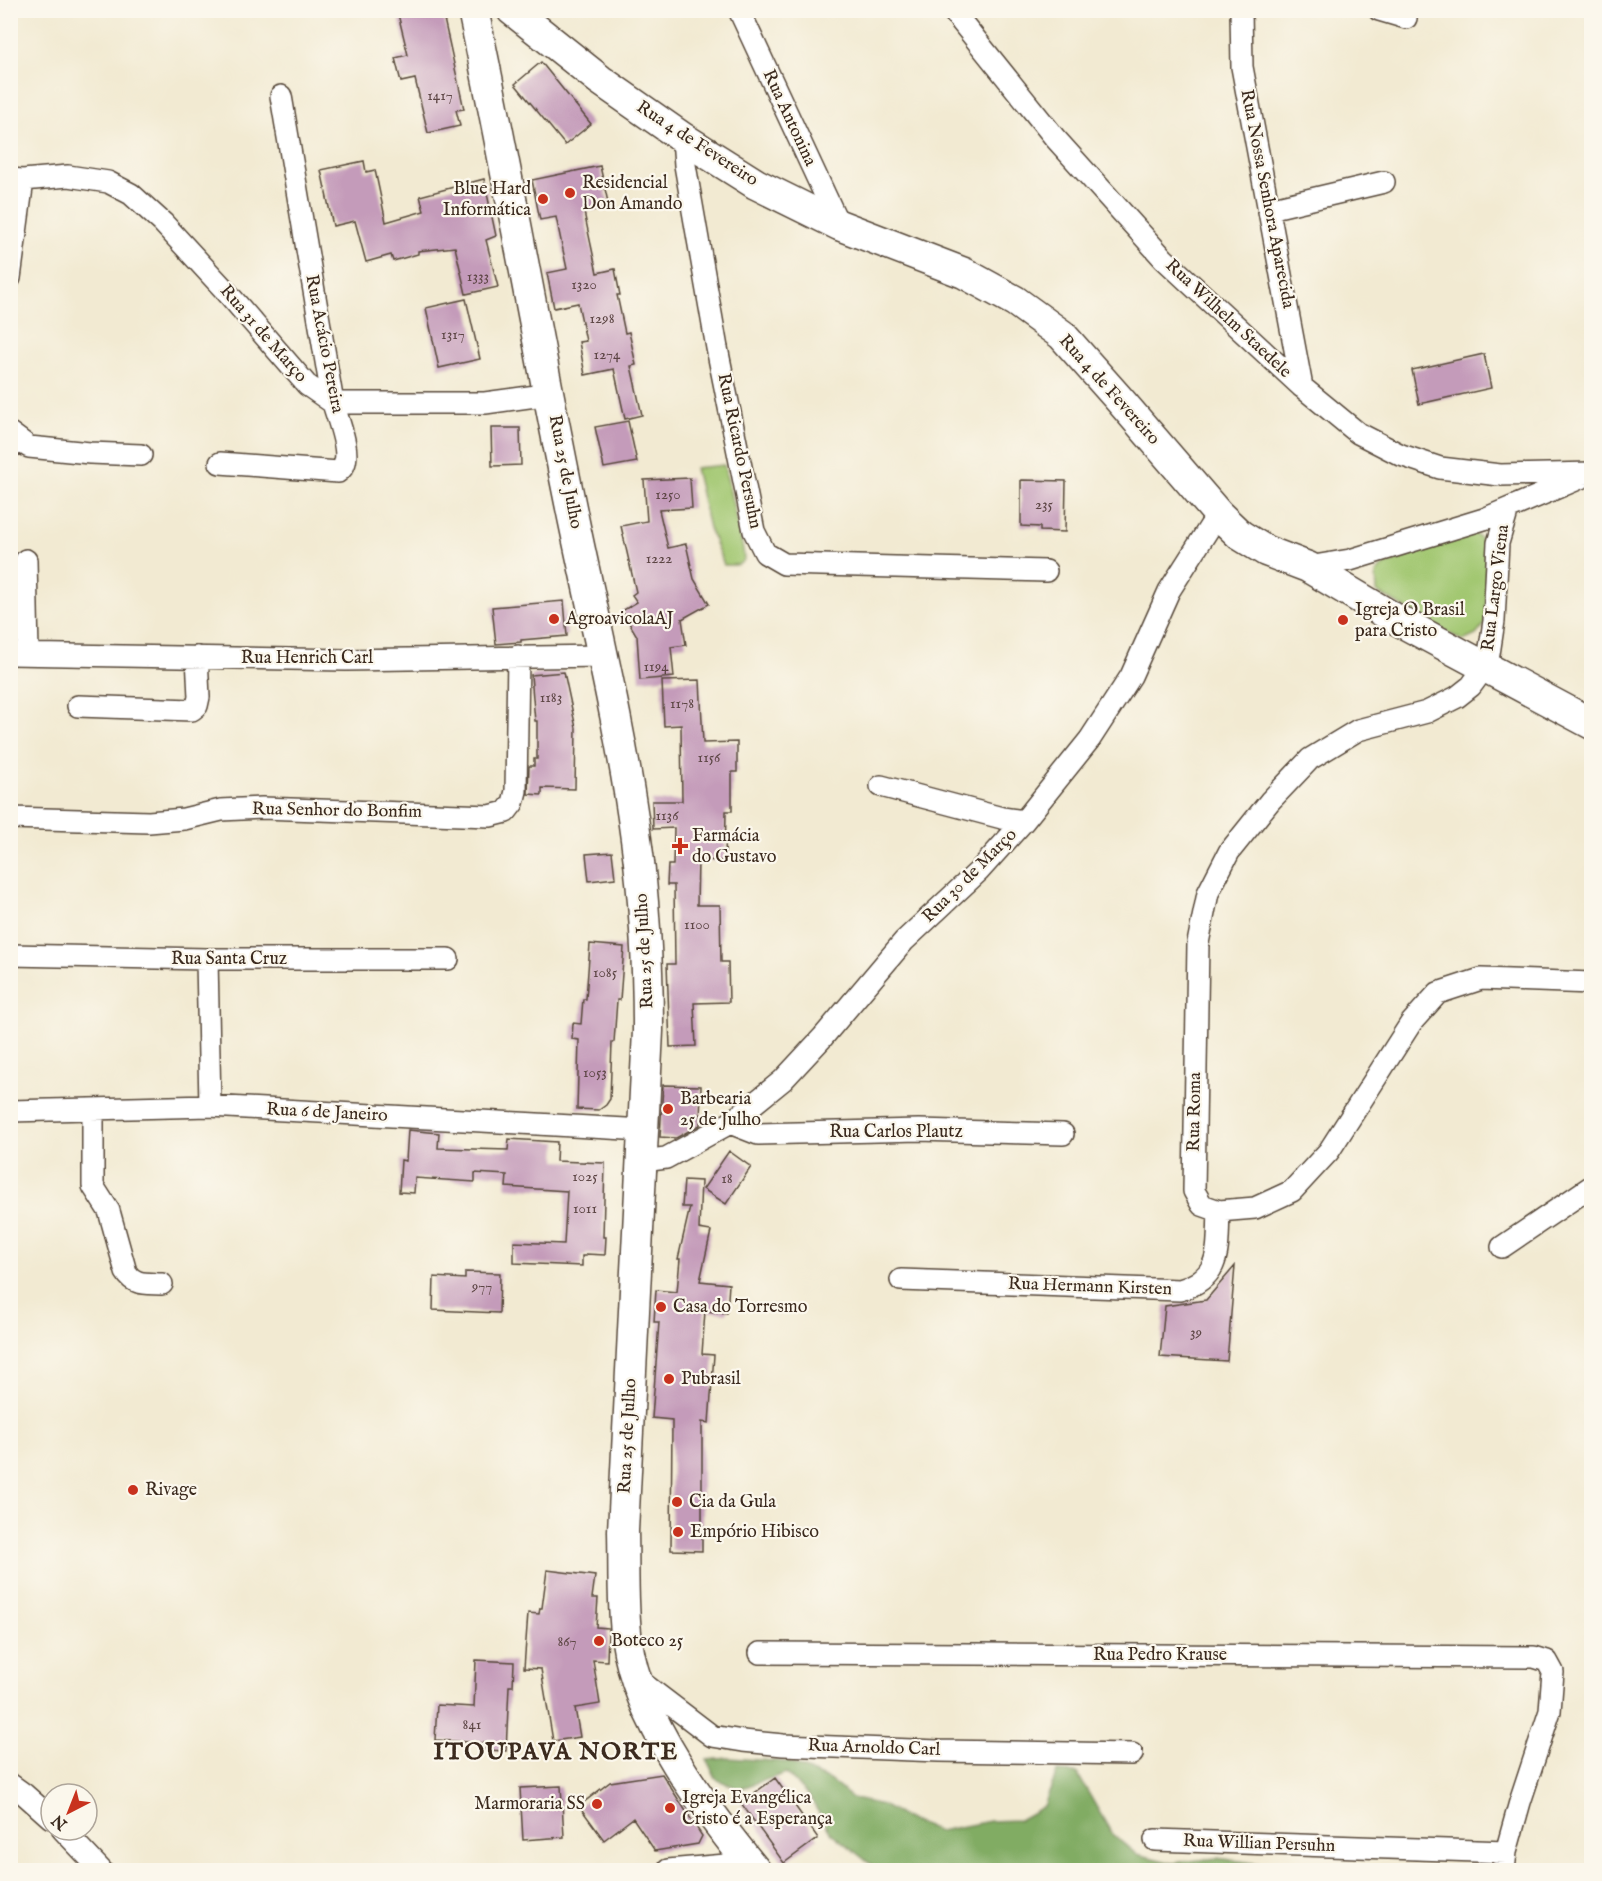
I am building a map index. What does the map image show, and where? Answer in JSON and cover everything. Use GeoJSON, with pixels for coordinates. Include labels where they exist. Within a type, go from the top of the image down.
{"type":"FeatureCollection","features":[{"type":"Feature","properties":{"kind":"main road","name":"Rua 25 de Julho"},"geometry":{"type":"LineString","coordinates":[[473,10],[575,526],[604,656],[637,840],[648,950],[648,1031],[643,1161],[623,1531],[624,1610],[627,1643],[635,1678],[658,1732],[752,1867]]}},
{"type":"Feature","properties":{"kind":"main road","name":"Rua 4 de Fevereiro"},"geometry":{"type":"LineString","coordinates":[[512,10],[600,80],[683,138],[756,184],[839,225],[964,273],[1015,301],[1062,335],[1218,514],[1240,535],[1266,551],[1308,567],[1392,617],[1592,724]]}},
{"type":"Feature","properties":{"kind":"street","name":"Rua Antonina"},"geometry":{"type":"LineString","coordinates":[[739,10],[839,225]]}},
{"type":"Feature","properties":{"kind":"street","name":"Rua Wilhelm Staedele"},"geometry":{"type":"LineString","coordinates":[[952,10],[1055,138],[1164,259],[1302,387],[1358,432],[1401,455],[1440,468],[1500,476],[1592,473]]}},
{"type":"Feature","properties":{"kind":"street","name":"Rua Nossa Senhora Aparecida"},"geometry":{"type":"LineString","coordinates":[[1241,10],[1242,68],[1302,387]]}},
{"type":"Feature","properties":{"kind":"street"},"geometry":{"type":"LineString","coordinates":[[1379,10],[1406,18]]}},
{"type":"Feature","properties":{"kind":"street","name":"Rua Acácio Pereira"},"geometry":{"type":"LineString","coordinates":[[220,463],[338,472],[344,465],[343,434],[333,404],[281,96]]}},
{"type":"Feature","properties":{"kind":"street","name":"Rua Ricardo Persuhn"},"geometry":{"type":"LineString","coordinates":[[683,138],[685,165],[719,360],[754,531],[765,553],[784,564],[1046,571]]}},
{"type":"Feature","properties":{"kind":"street","name":"Rua 31 de Março"},"geometry":{"type":"LineString","coordinates":[[17,179],[68,176],[108,182],[131,194],[163,223],[308,385],[333,404]]}},
{"type":"Feature","properties":{"kind":"street"},"geometry":{"type":"LineString","coordinates":[[10,278],[17,179]]}},
{"type":"Feature","properties":{"kind":"street"},"geometry":{"type":"LineString","coordinates":[[1269,209],[1384,182]]}},
{"type":"Feature","properties":{"kind":"street"},"geometry":{"type":"LineString","coordinates":[[333,404],[485,403],[550,394]]}},
{"type":"Feature","properties":{"kind":"street"},"geometry":{"type":"LineString","coordinates":[[10,433],[20,449],[141,455]]}},
{"type":"Feature","properties":{"kind":"street"},"geometry":{"type":"LineString","coordinates":[[1308,567],[1350,560],[1508,509],[1592,473]]}},
{"type":"Feature","properties":{"kind":"street","name":"Rua Largo Viena"},"geometry":{"type":"LineString","coordinates":[[1485,667],[1494,621],[1498,543],[1508,509]]}},
{"type":"Feature","properties":{"kind":"street","name":"Rua 30 de Março"},"geometry":{"type":"LineString","coordinates":[[643,1161],[666,1158],[730,1124],[783,1080],[823,1037],[904,941],[979,871],[1024,821],[1090,739],[1131,676],[1169,591],[1218,514]]}},
{"type":"Feature","properties":{"kind":"street"},"geometry":{"type":"LineString","coordinates":[[20,654],[26,560]]}},
{"type":"Feature","properties":{"kind":"street","name":"Rua Henrich Carl"},"geometry":{"type":"LineString","coordinates":[[20,654],[346,660],[604,656]]}},
{"type":"Feature","properties":{"kind":"street","name":"Rua Senhor do Bonfim"},"geometry":{"type":"LineString","coordinates":[[10,819],[149,822],[184,819],[221,810],[262,808],[490,816],[506,812],[513,803],[516,791],[518,656]]}},
{"type":"Feature","properties":{"kind":"street"},"geometry":{"type":"LineString","coordinates":[[78,706],[192,710],[197,706],[199,697],[197,657]]}},
{"type":"Feature","properties":{"kind":"street","name":"Rua Roma"},"geometry":{"type":"LineString","coordinates":[[1219,1211],[1202,1205],[1194,1191],[1198,943],[1208,892],[1229,852],[1270,801],[1310,759],[1358,730],[1427,712],[1456,697],[1471,686],[1485,667]]}},
{"type":"Feature","properties":{"kind":"street"},"geometry":{"type":"LineString","coordinates":[[881,786],[1002,818],[1024,821]]}},
{"type":"Feature","properties":{"kind":"street","name":"Rua Santa Cruz"},"geometry":{"type":"LineString","coordinates":[[10,955],[207,959],[448,959]]}},
{"type":"Feature","properties":{"kind":"street"},"geometry":{"type":"LineString","coordinates":[[207,959],[210,1106]]}},
{"type":"Feature","properties":{"kind":"street"},"geometry":{"type":"LineString","coordinates":[[1219,1211],[1255,1208],[1292,1191],[1329,1151],[1411,1023],[1438,993],[1481,978],[1592,983]]}},
{"type":"Feature","properties":{"kind":"street","name":"Rua 6 de Janeiro"},"geometry":{"type":"LineString","coordinates":[[10,1111],[210,1106],[644,1130]]}},
{"type":"Feature","properties":{"kind":"street"},"geometry":{"type":"LineString","coordinates":[[93,1109],[93,1186],[109,1211],[126,1272],[131,1279],[139,1283],[162,1284]]}},
{"type":"Feature","properties":{"kind":"street","name":"Rua Carlos Plautz"},"geometry":{"type":"LineString","coordinates":[[730,1124],[758,1134],[919,1130],[1063,1134]]}},
{"type":"Feature","properties":{"kind":"street"},"geometry":{"type":"LineString","coordinates":[[1502,1247],[1592,1186]]}},
{"type":"Feature","properties":{"kind":"street","name":"Rua Hermann Kirsten"},"geometry":{"type":"LineString","coordinates":[[901,1280],[1180,1290],[1196,1285],[1208,1276],[1213,1266],[1218,1240],[1219,1211]]}},
{"type":"Feature","properties":{"kind":"street","name":"Rua Pedro Krause"},"geometry":{"type":"LineString","coordinates":[[760,1653],[1534,1657],[1547,1661],[1553,1672],[1550,1711],[1520,1802],[1505,1862]]}},
{"type":"Feature","properties":{"kind":"street","name":"Rua Arnoldo Carl"},"geometry":{"type":"LineString","coordinates":[[635,1678],[712,1736],[743,1741],[783,1745],[939,1751],[1132,1754]]}},
{"type":"Feature","properties":{"kind":"street"},"geometry":{"type":"LineString","coordinates":[[10,1784],[39,1807]]}},
{"type":"Feature","properties":{"kind":"street","name":"Rua Willian Persuhn"},"geometry":{"type":"LineString","coordinates":[[1155,1840],[1505,1862]]}},
{"type":"Feature","properties":{"kind":"street"},"geometry":{"type":"LineString","coordinates":[[74,1842],[100,1870]]}},
{"type":"Feature","properties":{"kind":"street"},"geometry":{"type":"LineString","coordinates":[[668,1870],[752,1867]]}},
{"type":"Feature","properties":{"kind":"green space"},"geometry":{"type":"Polygon","coordinates":[[[724,465],[743,549],[744,560],[738,565],[724,565],[709,528],[695,468],[724,465]]]}},
{"type":"Feature","properties":{"kind":"green space"},"geometry":{"type":"Polygon","coordinates":[[[1468,532],[1475,534],[1488,544],[1485,624],[1476,635],[1463,641],[1377,592],[1376,573],[1383,566],[1468,532]]]}},
{"type":"Feature","properties":{"kind":"green space"},"geometry":{"type":"Polygon","coordinates":[[[729,1758],[788,1762],[829,1780],[854,1799],[882,1805],[911,1821],[939,1831],[990,1821],[1019,1820],[1044,1806],[1057,1772],[1077,1773],[1112,1834],[1136,1854],[1173,1863],[1217,1858],[1269,1865],[1297,1862],[1296,1870],[878,1870],[830,1832],[809,1796],[786,1773],[739,1789],[716,1779],[707,1760],[729,1758]]]}},
{"type":"Feature","properties":{"kind":"building"},"geometry":{"type":"Polygon","coordinates":[[[397,10],[442,10],[464,109],[456,110],[460,126],[428,133],[415,79],[401,82],[395,58],[408,55],[397,10]]]}},
{"type":"Feature","properties":{"kind":"building"},"geometry":{"type":"Polygon","coordinates":[[[541,62],[591,124],[565,145],[515,84],[541,62]]]}},
{"type":"Feature","properties":{"kind":"building"},"geometry":{"type":"Polygon","coordinates":[[[364,161],[366,172],[375,170],[386,222],[424,211],[420,196],[484,179],[496,236],[486,240],[498,287],[466,294],[455,247],[418,251],[418,254],[393,261],[391,255],[366,262],[355,221],[333,226],[321,170],[364,161]]]}},
{"type":"Feature","properties":{"kind":"building"},"geometry":{"type":"Polygon","coordinates":[[[600,166],[609,207],[584,212],[597,273],[615,269],[620,295],[617,295],[625,333],[629,332],[636,365],[631,366],[642,415],[625,419],[614,369],[585,375],[579,342],[586,341],[578,303],[554,308],[547,273],[567,269],[556,217],[540,220],[532,180],[600,166]]]}},
{"type":"Feature","properties":{"kind":"building"},"geometry":{"type":"Polygon","coordinates":[[[466,299],[480,359],[439,368],[426,308],[466,299]]]}},
{"type":"Feature","properties":{"kind":"building"},"geometry":{"type":"Polygon","coordinates":[[[1484,354],[1491,388],[1419,404],[1412,370],[1484,354]]]}},
{"type":"Feature","properties":{"kind":"building"},"geometry":{"type":"Polygon","coordinates":[[[628,421],[637,462],[604,468],[595,427],[628,421]]]}},
{"type":"Feature","properties":{"kind":"building"},"geometry":{"type":"Polygon","coordinates":[[[491,428],[520,428],[521,465],[492,466],[491,428]]]}},
{"type":"Feature","properties":{"kind":"building"},"geometry":{"type":"Polygon","coordinates":[[[690,478],[692,508],[659,510],[668,548],[686,544],[694,579],[709,604],[682,619],[686,645],[671,647],[674,677],[640,680],[637,636],[622,611],[637,602],[632,595],[636,592],[621,526],[647,521],[644,480],[690,478]]]}},
{"type":"Feature","properties":{"kind":"building"},"geometry":{"type":"Polygon","coordinates":[[[1021,480],[1066,481],[1065,532],[1040,531],[1040,527],[1021,526],[1021,480]]]}},
{"type":"Feature","properties":{"kind":"building"},"geometry":{"type":"Polygon","coordinates":[[[564,601],[567,636],[496,644],[492,607],[564,601]]]}},
{"type":"Feature","properties":{"kind":"building"},"geometry":{"type":"Polygon","coordinates":[[[564,672],[576,728],[575,789],[542,788],[542,795],[528,794],[529,766],[534,766],[534,759],[537,759],[537,721],[535,721],[531,675],[564,672]]]}},
{"type":"Feature","properties":{"kind":"building"},"geometry":{"type":"Polygon","coordinates":[[[700,680],[703,743],[737,742],[737,772],[732,772],[732,811],[726,811],[725,861],[698,860],[697,905],[720,905],[721,962],[728,962],[729,1002],[694,1003],[696,1046],[670,1047],[667,964],[675,964],[674,885],[667,885],[668,865],[673,865],[674,828],[653,829],[652,801],[682,801],[681,725],[664,726],[662,681],[700,680]]]}},
{"type":"Feature","properties":{"kind":"building"},"geometry":{"type":"Polygon","coordinates":[[[612,852],[615,878],[589,881],[586,854],[612,852]]]}},
{"type":"Feature","properties":{"kind":"building"},"geometry":{"type":"Polygon","coordinates":[[[590,944],[624,947],[620,1000],[617,1000],[614,1042],[612,1042],[610,1099],[599,1110],[577,1109],[579,1040],[572,1039],[573,1023],[581,1024],[583,999],[586,999],[590,944]]]}},
{"type":"Feature","properties":{"kind":"building"},"geometry":{"type":"Polygon","coordinates":[[[663,1085],[701,1086],[700,1125],[676,1138],[660,1137],[663,1085]]]}},
{"type":"Feature","properties":{"kind":"building"},"geometry":{"type":"Polygon","coordinates":[[[408,1130],[439,1133],[438,1148],[508,1150],[509,1139],[557,1142],[556,1161],[605,1163],[603,1237],[606,1237],[605,1255],[586,1254],[582,1256],[582,1266],[514,1263],[514,1242],[564,1244],[567,1191],[506,1187],[507,1175],[475,1173],[475,1182],[415,1178],[414,1193],[399,1192],[401,1160],[406,1161],[408,1130]]]}},
{"type":"Feature","properties":{"kind":"building"},"geometry":{"type":"Polygon","coordinates":[[[729,1151],[751,1167],[726,1204],[703,1189],[729,1151]]]}},
{"type":"Feature","properties":{"kind":"building"},"geometry":{"type":"Polygon","coordinates":[[[684,1180],[701,1181],[699,1229],[711,1231],[700,1281],[729,1284],[727,1313],[705,1311],[702,1354],[714,1355],[709,1423],[702,1422],[702,1551],[671,1550],[672,1420],[652,1418],[659,1322],[654,1322],[656,1290],[677,1292],[680,1259],[678,1259],[690,1207],[682,1207],[684,1180]]]}},
{"type":"Feature","properties":{"kind":"building"},"geometry":{"type":"Polygon","coordinates":[[[1235,1266],[1227,1361],[1160,1357],[1165,1306],[1206,1300],[1235,1266]]]}},
{"type":"Feature","properties":{"kind":"building"},"geometry":{"type":"Polygon","coordinates":[[[465,1272],[500,1273],[499,1313],[433,1310],[434,1277],[465,1279],[465,1272]]]}},
{"type":"Feature","properties":{"kind":"building"},"geometry":{"type":"Polygon","coordinates":[[[547,1570],[595,1576],[592,1598],[598,1598],[596,1627],[608,1628],[607,1661],[593,1660],[600,1704],[575,1708],[580,1737],[553,1741],[541,1669],[524,1668],[528,1613],[539,1614],[542,1608],[547,1570]]]}},
{"type":"Feature","properties":{"kind":"building"},"geometry":{"type":"Polygon","coordinates":[[[476,1660],[514,1662],[513,1686],[509,1686],[506,1751],[485,1750],[485,1743],[435,1740],[437,1705],[474,1707],[476,1660]]]}},
{"type":"Feature","properties":{"kind":"building"},"geometry":{"type":"Polygon","coordinates":[[[662,1774],[702,1836],[698,1844],[655,1851],[633,1818],[604,1840],[579,1806],[610,1782],[662,1774]]]}},
{"type":"Feature","properties":{"kind":"building"},"geometry":{"type":"Polygon","coordinates":[[[775,1778],[818,1838],[784,1863],[741,1803],[775,1778]]]}},
{"type":"Feature","properties":{"kind":"building"},"geometry":{"type":"Polygon","coordinates":[[[561,1786],[564,1837],[523,1840],[520,1788],[561,1786]]]}},
{"type":"Feature","properties":{"kind":"place","name":"Residencial Don Amando"},"geometry":{"type":"Point","coordinates":[570,193]}},
{"type":"Feature","properties":{"kind":"place","name":"Blue Hard Informática"},"geometry":{"type":"Point","coordinates":[543,199]}},
{"type":"Feature","properties":{"kind":"place","name":"AgroavicolaAJ"},"geometry":{"type":"Point","coordinates":[554,619]}},
{"type":"Feature","properties":{"kind":"place","name":"Igreja O Brasil para Cristo"},"geometry":{"type":"Point","coordinates":[1343,620]}},
{"type":"Feature","properties":{"kind":"place","name":"Farmácia do Gustavo"},"geometry":{"type":"Point","coordinates":[680,846]}},
{"type":"Feature","properties":{"kind":"place","name":"Barbearia 25 de Julho"},"geometry":{"type":"Point","coordinates":[668,1109]}},
{"type":"Feature","properties":{"kind":"place","name":"Casa do Torresmo"},"geometry":{"type":"Point","coordinates":[661,1307]}},
{"type":"Feature","properties":{"kind":"place","name":"Pubrasil"},"geometry":{"type":"Point","coordinates":[669,1379]}},
{"type":"Feature","properties":{"kind":"place","name":"Rivage"},"geometry":{"type":"Point","coordinates":[133,1490]}},
{"type":"Feature","properties":{"kind":"place","name":"Cia da Gula"},"geometry":{"type":"Point","coordinates":[677,1502]}},
{"type":"Feature","properties":{"kind":"place","name":"Empório Hibisco"},"geometry":{"type":"Point","coordinates":[678,1532]}},
{"type":"Feature","properties":{"kind":"place","name":"Boteco 25"},"geometry":{"type":"Point","coordinates":[599,1641]}},
{"type":"Feature","properties":{"kind":"place","name":"Marmoraria SS"},"geometry":{"type":"Point","coordinates":[597,1804]}},
{"type":"Feature","properties":{"kind":"place","name":"Igreja Evangélica Cristo é a Esperança"},"geometry":{"type":"Point","coordinates":[670,1808]}},
{"type":"Feature","properties":{"kind":"district","name":"ITOUPAVA NORTE"},"geometry":{"type":"Point","coordinates":[556,1752]}}]}
